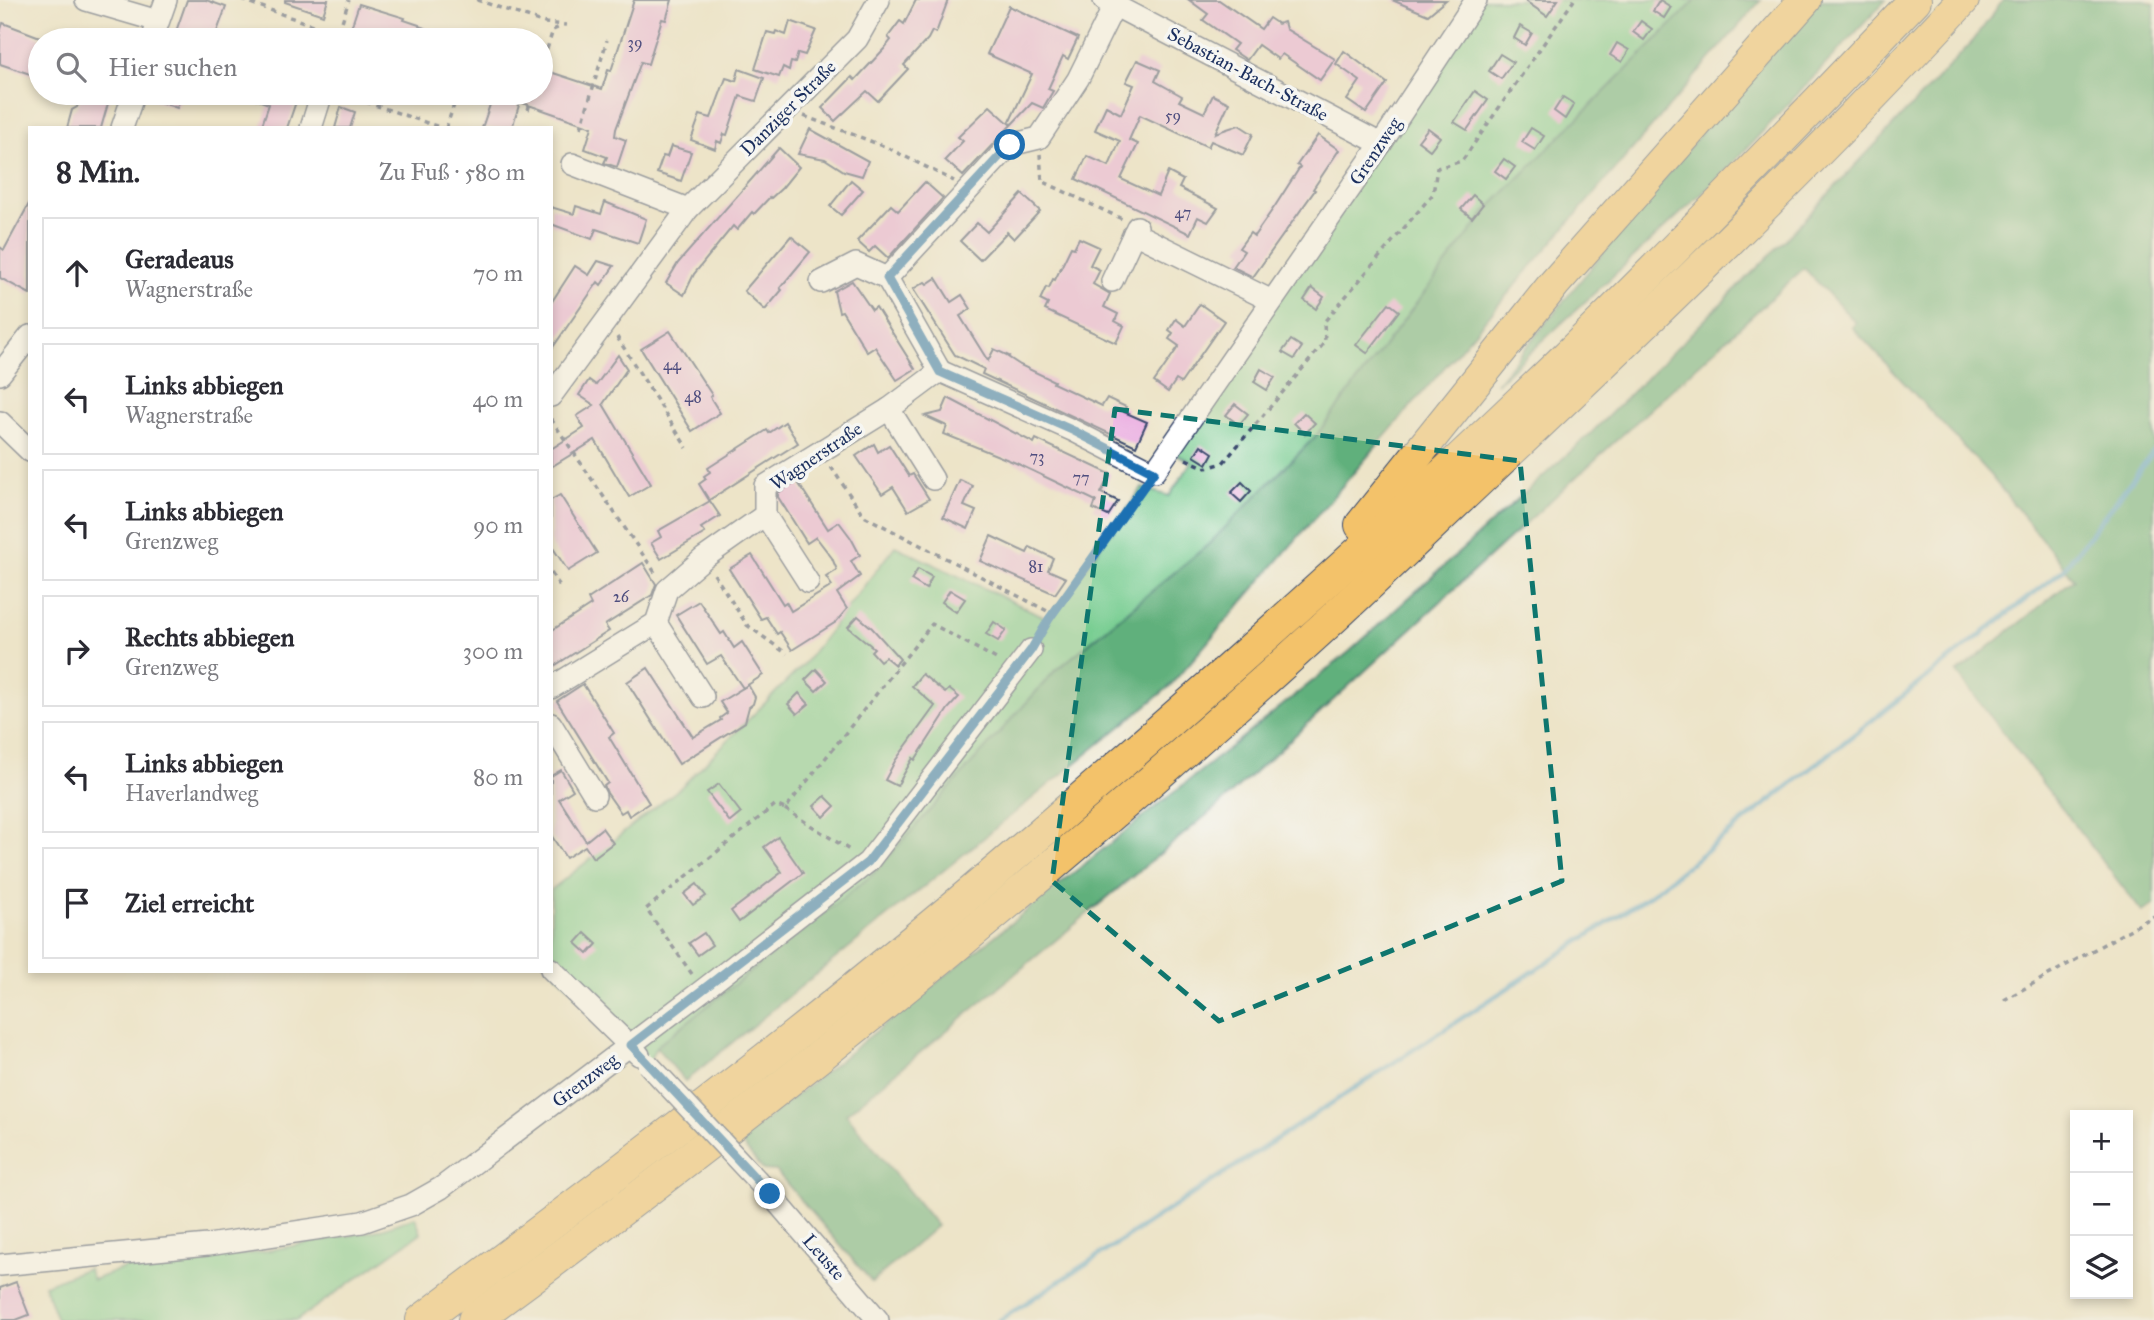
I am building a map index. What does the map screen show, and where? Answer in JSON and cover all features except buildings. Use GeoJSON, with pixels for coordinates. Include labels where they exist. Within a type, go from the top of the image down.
{"type":"FeatureCollection","features":[{"type":"Feature","properties":{"kind":"highway"},"geometry":{"type":"LineString","coordinates":[[1242,656],[1373,513],[1554,284],[1805,0]]}},
{"type":"Feature","properties":{"kind":"highway"},"geometry":{"type":"LineString","coordinates":[[422,1320],[724,1091],[887,962],[1029,844],[1308,599],[1563,359],[1758,165],[1915,0]]}},
{"type":"Feature","properties":{"kind":"highway"},"geometry":{"type":"LineString","coordinates":[[474,1320],[814,1059],[1073,847],[1210,728],[1325,625],[1593,373],[1824,146],[1963,0]]}},
{"type":"Feature","properties":{"kind":"street"},"geometry":{"type":"LineString","coordinates":[[86,0],[148,28]]}},
{"type":"Feature","properties":{"kind":"street"},"geometry":{"type":"LineString","coordinates":[[156,28],[166,0]]}},
{"type":"Feature","properties":{"kind":"street","name":"Danziger Straße"},"geometry":{"type":"LineString","coordinates":[[553,394],[688,209],[857,38],[879,0]]}},
{"type":"Feature","properties":{"kind":"street","name":"Grenzweg"},"geometry":{"type":"LineString","coordinates":[[1154,472],[1381,144],[1476,0]]}},
{"type":"Feature","properties":{"kind":"street"},"geometry":{"type":"LineString","coordinates":[[887,278],[1010,145],[1039,138],[1078,79],[1112,1]]}},
{"type":"Feature","properties":{"kind":"street","name":"Sebastian-Bach-Straße"},"geometry":{"type":"LineString","coordinates":[[1112,1],[1381,144]]}},
{"type":"Feature","properties":{"kind":"street"},"geometry":{"type":"LineString","coordinates":[[123,126],[130,105]]}},
{"type":"Feature","properties":{"kind":"street"},"geometry":{"type":"LineString","coordinates":[[312,126],[318,105]]}},
{"type":"Feature","properties":{"kind":"street"},"geometry":{"type":"LineString","coordinates":[[572,164],[688,209]]}},
{"type":"Feature","properties":{"kind":"street"},"geometry":{"type":"LineString","coordinates":[[1112,281],[1136,230],[1272,301]]}},
{"type":"Feature","properties":{"kind":"street"},"geometry":{"type":"LineString","coordinates":[[821,282],[856,264],[887,278],[940,372],[1074,431],[1154,472]]}},
{"type":"Feature","properties":{"kind":"street"},"geometry":{"type":"LineString","coordinates":[[0,374],[28,339]]}},
{"type":"Feature","properties":{"kind":"street","name":"Wagnerstraße"},"geometry":{"type":"LineString","coordinates":[[808,582],[765,515],[765,486],[889,409],[940,372]]}},
{"type":"Feature","properties":{"kind":"street"},"geometry":{"type":"LineString","coordinates":[[889,409],[933,479]]}},
{"type":"Feature","properties":{"kind":"street"},"geometry":{"type":"LineString","coordinates":[[0,422],[28,449]]}},
{"type":"Feature","properties":{"kind":"street","name":"Wagnerstraße"},"geometry":{"type":"LineString","coordinates":[[667,590],[704,558],[765,515]]}},
{"type":"Feature","properties":{"kind":"street"},"geometry":{"type":"LineString","coordinates":[[553,687],[656,623],[667,590]]}},
{"type":"Feature","properties":{"kind":"street"},"geometry":{"type":"LineString","coordinates":[[656,623],[703,697]]}},
{"type":"Feature","properties":{"kind":"street","name":"Grenzweg"},"geometry":{"type":"LineString","coordinates":[[0,1265],[233,1242],[362,1222],[388,1215],[441,1188],[868,862],[1031,650]]}},
{"type":"Feature","properties":{"kind":"street"},"geometry":{"type":"LineString","coordinates":[[553,727],[595,796]]}},
{"type":"Feature","properties":{"kind":"street","name":"Leuste"},"geometry":{"type":"LineString","coordinates":[[553,971],[631,1045],[770,1194],[878,1320]]}},
{"type":"Feature","properties":{"kind":"path"},"geometry":{"type":"LineString","coordinates":[[242,0],[321,28]]}},
{"type":"Feature","properties":{"kind":"path"},"geometry":{"type":"LineString","coordinates":[[338,28],[349,0]]}},
{"type":"Feature","properties":{"kind":"path"},"geometry":{"type":"LineString","coordinates":[[477,0],[545,23],[566,25],[553,30]]}},
{"type":"Feature","properties":{"kind":"path"},"geometry":{"type":"LineString","coordinates":[[1169,451],[1206,468],[1223,463],[1325,342],[1324,322],[1433,194],[1437,168],[1462,162],[1574,0]]}},
{"type":"Feature","properties":{"kind":"path"},"geometry":{"type":"LineString","coordinates":[[581,128],[607,40]]}},
{"type":"Feature","properties":{"kind":"path"},"geometry":{"type":"LineString","coordinates":[[375,105],[438,126]]}},
{"type":"Feature","properties":{"kind":"path"},"geometry":{"type":"LineString","coordinates":[[445,126],[453,105]]}},
{"type":"Feature","properties":{"kind":"path"},"geometry":{"type":"LineString","coordinates":[[528,110],[529,105]]}},
{"type":"Feature","properties":{"kind":"path"},"geometry":{"type":"LineString","coordinates":[[786,109],[886,147],[970,189]]}},
{"type":"Feature","properties":{"kind":"path"},"geometry":{"type":"LineString","coordinates":[[1039,138],[1042,181],[1136,230]]}},
{"type":"Feature","properties":{"kind":"path"},"geometry":{"type":"LineString","coordinates":[[607,320],[687,447]]}},
{"type":"Feature","properties":{"kind":"path"},"geometry":{"type":"LineString","coordinates":[[553,422],[667,590]]}},
{"type":"Feature","properties":{"kind":"path"},"geometry":{"type":"LineString","coordinates":[[820,451],[864,516],[1053,614]]}},
{"type":"Feature","properties":{"kind":"path"},"geometry":{"type":"LineString","coordinates":[[785,809],[932,624],[1003,663],[1031,650],[1053,614],[1154,472]]}},
{"type":"Feature","properties":{"kind":"path"},"geometry":{"type":"LineString","coordinates":[[704,558],[747,625],[787,654]]}},
{"type":"Feature","properties":{"kind":"path"},"geometry":{"type":"LineString","coordinates":[[553,576],[562,589]]}},
{"type":"Feature","properties":{"kind":"path"},"geometry":{"type":"LineString","coordinates":[[703,990],[646,909],[775,805],[868,862]]}},
{"type":"Feature","properties":{"kind":"path"},"geometry":{"type":"LineString","coordinates":[[2004,1000],[2154,916]]}},
{"type":"Feature","properties":{"kind":"highlighted area"},"geometry":{"type":"Polygon","coordinates":[[[1115,409],[1520,461],[1562,881],[1219,1021],[1052,881],[1115,409]]]}},
{"type":"Feature","properties":{"kind":"green space"},"geometry":{"type":"Polygon","coordinates":[[[1476,0],[1696,0],[1488,209],[1315,437],[1209,544],[1053,673],[872,875],[656,1047],[648,1064],[553,971],[553,888],[680,788],[803,665],[895,546],[1049,619],[1142,488],[1169,496],[1192,462],[1169,451],[1476,0]]]}},
{"type":"Feature","properties":{"kind":"green space"},"geometry":{"type":"Polygon","coordinates":[[[1696,0],[1761,0],[1169,687],[685,1081],[656,1047],[872,875],[1053,673],[1209,544],[1315,437],[1488,209],[1696,0]]]}},
{"type":"Feature","properties":{"kind":"green space"},"geometry":{"type":"Polygon","coordinates":[[[1819,0],[1886,0],[1719,178],[1496,384],[1701,133],[1819,0]]]}},
{"type":"Feature","properties":{"kind":"green space"},"geometry":{"type":"Polygon","coordinates":[[[2003,0],[2145,0],[2154,4],[2154,905],[2142,912],[1957,673],[2074,579],[1990,475],[1852,327],[1856,323],[1804,268],[1220,804],[846,1114],[937,1226],[872,1282],[776,1171],[763,1170],[739,1141],[1349,652],[1592,432],[1784,241],[1973,41],[2003,0]]]}},
{"type":"Feature","properties":{"kind":"green space"},"geometry":{"type":"Polygon","coordinates":[[[415,1217],[421,1233],[297,1320],[57,1320],[44,1285],[88,1268],[93,1280],[137,1263],[249,1254],[379,1230],[415,1217]]]}},
{"type":"Feature","properties":{"kind":"waterway"},"geometry":{"type":"LineString","coordinates":[[1000,1320],[1650,895],[2063,570],[2154,451]]}},
{"type":"Feature","properties":{"kind":"route"},"geometry":{"type":"LineString","coordinates":[[770,1194],[631,1045],[868,862],[1031,650],[1049,619],[1154,472],[1074,431],[940,372],[887,278],[1010,145]]}}]}
